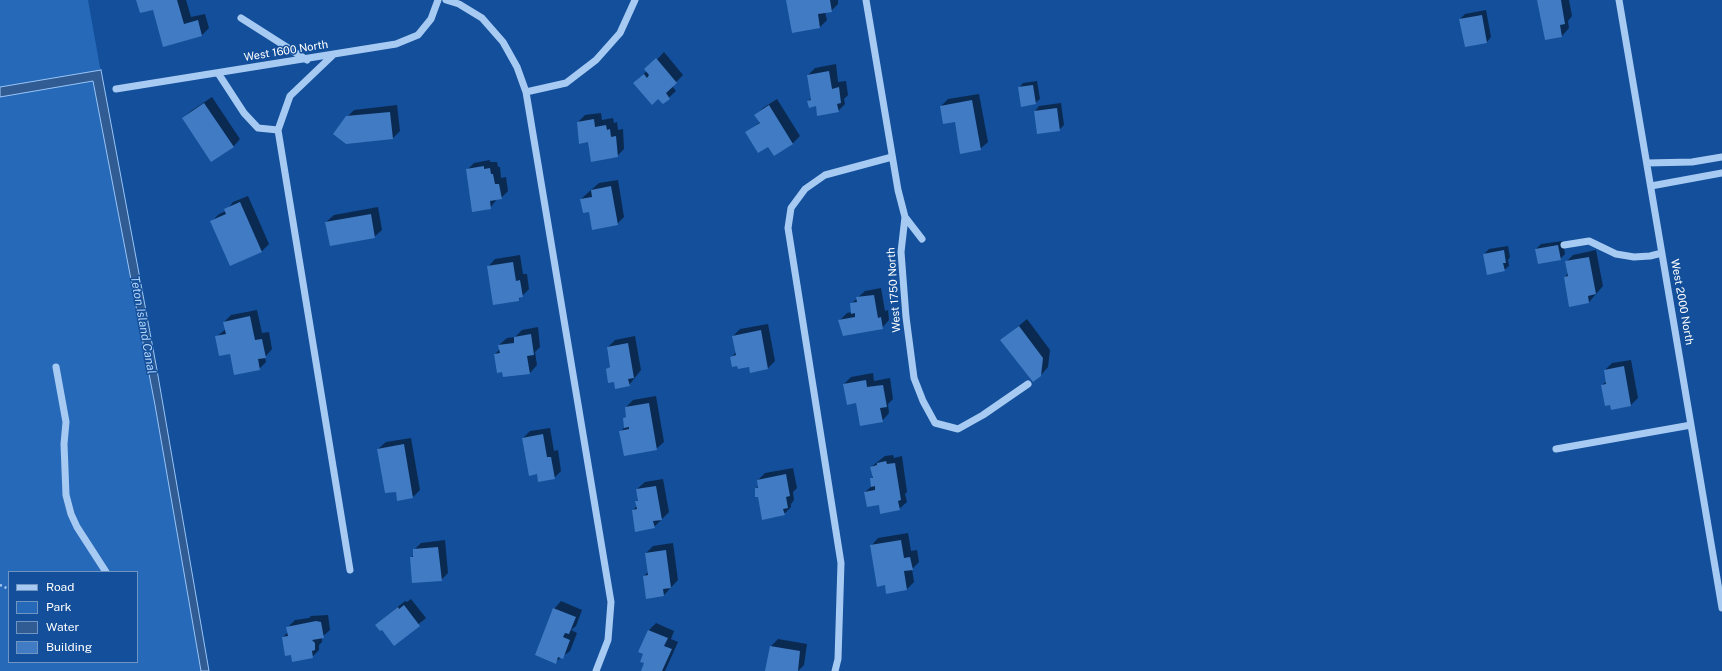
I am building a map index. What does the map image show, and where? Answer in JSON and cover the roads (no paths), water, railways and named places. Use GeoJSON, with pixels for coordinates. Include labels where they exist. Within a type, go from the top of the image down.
{"type":"FeatureCollection","features":[{"type":"Feature","properties":{"kind":"street","name":"West 1600 North"},"geometry":{"type":"LineString","coordinates":[[116,89],[308,60],[396,44],[418,35],[431,19],[438,0]]}},
{"type":"Feature","properties":{"kind":"street"},"geometry":{"type":"LineString","coordinates":[[446,0],[459,4],[482,18],[503,42],[517,67],[526,92],[611,602],[608,640],[596,671]]}},
{"type":"Feature","properties":{"kind":"street"},"geometry":{"type":"LineString","coordinates":[[526,92],[566,83],[596,60],[620,33],[635,0]]}},
{"type":"Feature","properties":{"kind":"street","name":"West 1750 North"},"geometry":{"type":"LineString","coordinates":[[866,0],[892,157],[905,217],[901,252],[906,317],[914,378],[923,401],[935,423],[958,429],[983,415],[1028,384]]}},
{"type":"Feature","properties":{"kind":"street","name":"West 2000 North"},"geometry":{"type":"LineString","coordinates":[[1620,0],[1722,608]]}},
{"type":"Feature","properties":{"kind":"street"},"geometry":{"type":"LineString","coordinates":[[241,18],[308,60]]}},
{"type":"Feature","properties":{"kind":"street"},"geometry":{"type":"LineString","coordinates":[[333,55],[290,96],[278,130],[350,570]]}},
{"type":"Feature","properties":{"kind":"street"},"geometry":{"type":"LineString","coordinates":[[218,73],[244,113],[258,128],[278,130]]}},
{"type":"Feature","properties":{"kind":"street"},"geometry":{"type":"LineString","coordinates":[[835,671],[838,659],[841,563],[788,228],[791,208],[804,189],[825,176],[892,157]]}},
{"type":"Feature","properties":{"kind":"street"},"geometry":{"type":"LineString","coordinates":[[1647,164],[1692,162],[1722,157]]}},
{"type":"Feature","properties":{"kind":"street"},"geometry":{"type":"LineString","coordinates":[[1651,186],[1722,173]]}},
{"type":"Feature","properties":{"kind":"street"},"geometry":{"type":"LineString","coordinates":[[905,217],[922,239]]}},
{"type":"Feature","properties":{"kind":"street"},"geometry":{"type":"LineString","coordinates":[[1564,246],[1589,241],[1616,254],[1650,256],[1662,252]]}},
{"type":"Feature","properties":{"kind":"street"},"geometry":{"type":"LineString","coordinates":[[56,367],[66,422],[64,444],[66,495],[71,514],[77,527],[105,571]]}},
{"type":"Feature","properties":{"kind":"street"},"geometry":{"type":"LineString","coordinates":[[1556,449],[1692,425]]}},
{"type":"Feature","properties":{"kind":"water","name":"Teton Island Canal"},"geometry":{"type":"Polygon","coordinates":[[[101,70],[157,370],[209,671],[201,671],[155,405],[93,81],[0,97],[0,87],[101,70]]]}}]}
